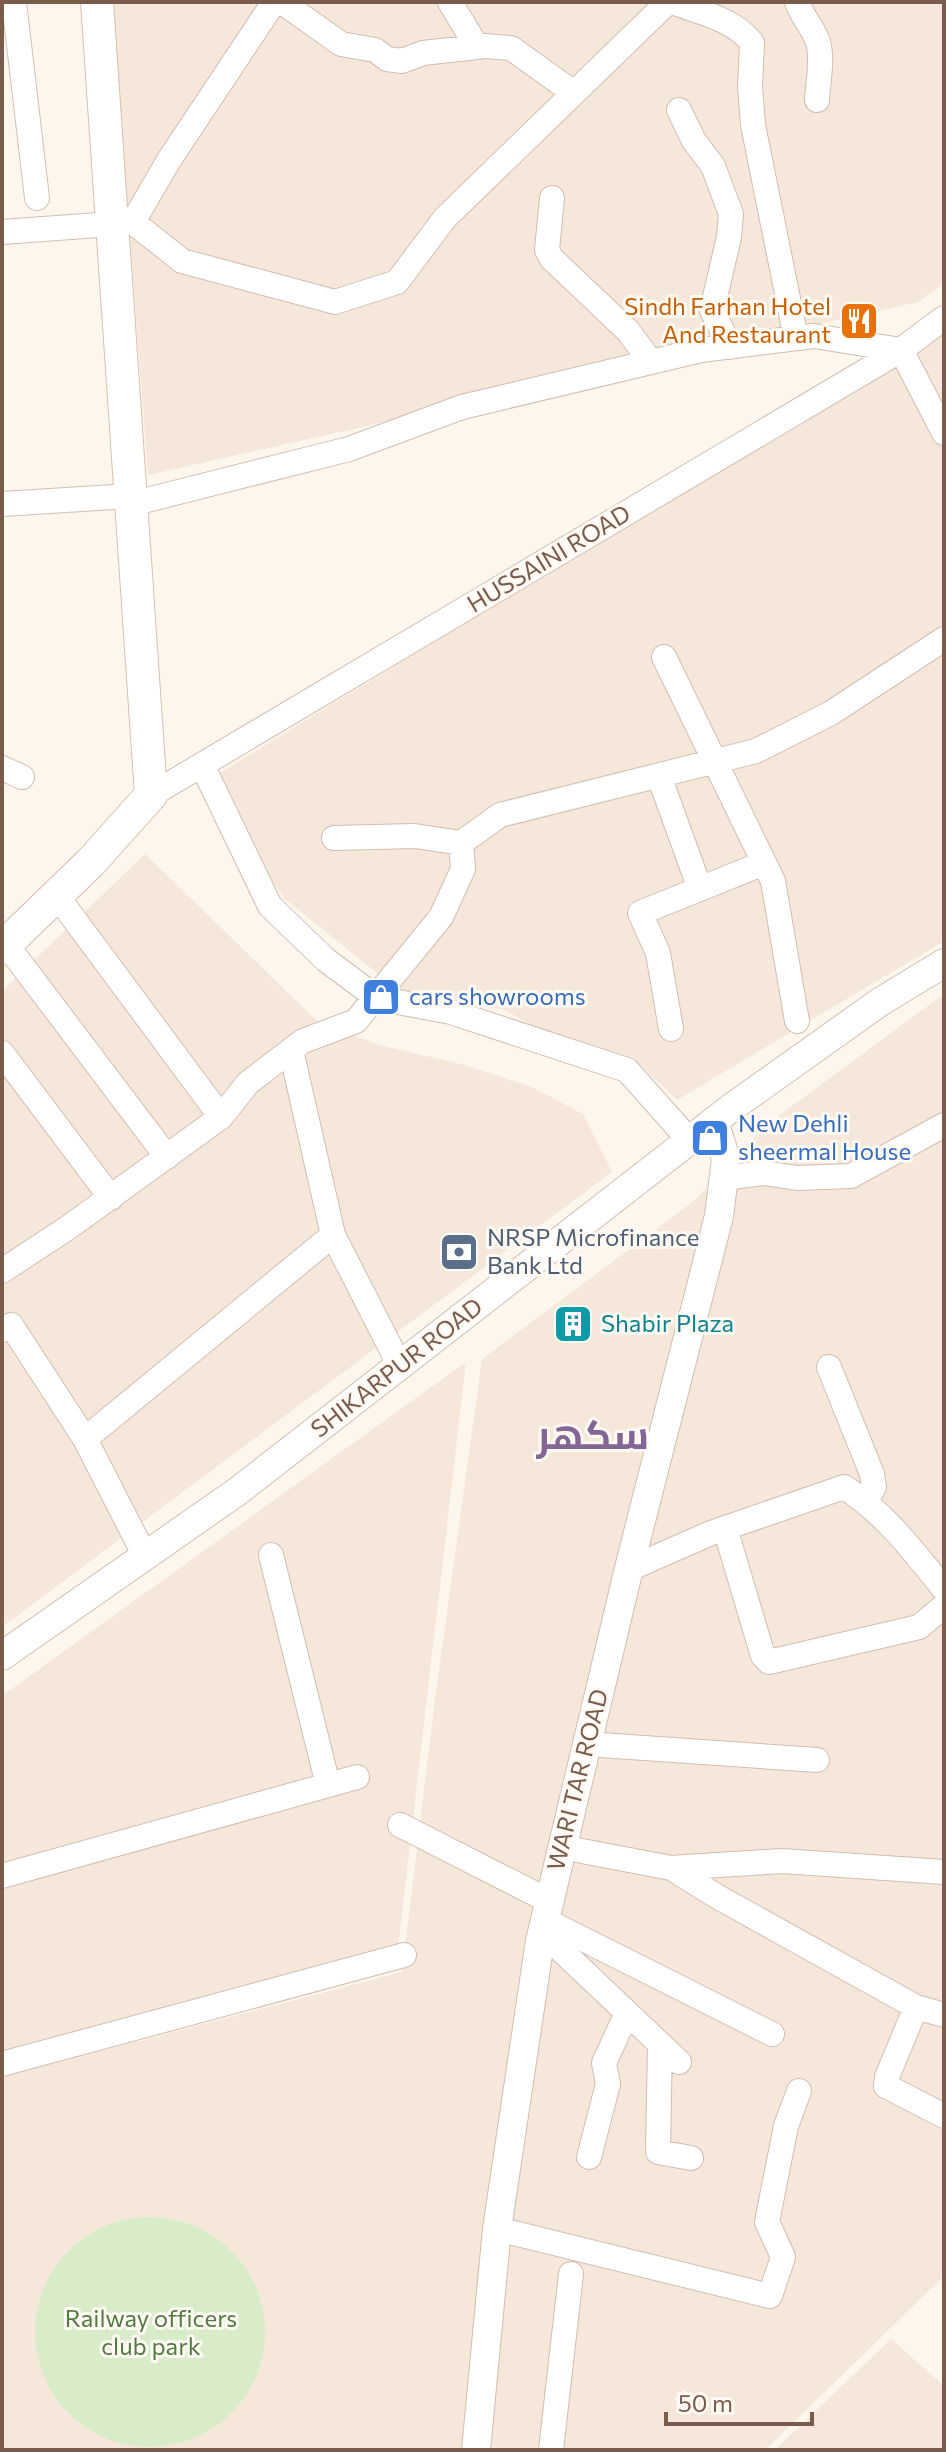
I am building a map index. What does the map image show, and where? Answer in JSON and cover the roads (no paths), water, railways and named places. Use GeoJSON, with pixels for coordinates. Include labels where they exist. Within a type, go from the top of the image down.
{"type":"FeatureCollection","features":[{"type":"Feature","properties":{"kind":"main road"},"geometry":{"type":"LineString","coordinates":[[4,946],[91,862],[151,795],[131,500],[122,223],[97,2]]}},
{"type":"Feature","properties":{"kind":"street"},"geometry":{"type":"LineString","coordinates":[[14,2],[37,198]]}},
{"type":"Feature","properties":{"kind":"street"},"geometry":{"type":"LineString","coordinates":[[122,223],[169,160],[274,2]]}},
{"type":"Feature","properties":{"kind":"street"},"geometry":{"type":"LineString","coordinates":[[282,2],[341,44],[375,50],[387,59],[402,61],[423,53],[477,47],[511,48],[574,93]]}},
{"type":"Feature","properties":{"kind":"street"},"geometry":{"type":"LineString","coordinates":[[450,2],[477,47]]}},
{"type":"Feature","properties":{"kind":"street"},"geometry":{"type":"LineString","coordinates":[[2,232],[122,223],[182,261],[335,302],[397,282],[445,218],[670,2],[729,23],[752,43],[750,86],[753,125],[796,338]]}},
{"type":"Feature","properties":{"kind":"street"},"geometry":{"type":"LineString","coordinates":[[797,2],[801,17],[818,42],[817,100]]}},
{"type":"Feature","properties":{"kind":"street"},"geometry":{"type":"LineString","coordinates":[[679,110],[694,141],[713,166],[731,214],[729,237],[712,307],[730,347]]}},
{"type":"Feature","properties":{"kind":"street"},"geometry":{"type":"LineString","coordinates":[[552,198],[547,250],[551,258],[628,331],[651,362]]}},
{"type":"Feature","properties":{"kind":"street","name":"HUSSAINI ROAD"},"geometry":{"type":"LineString","coordinates":[[151,795],[901,350],[944,318]]}},
{"type":"Feature","properties":{"kind":"street"},"geometry":{"type":"LineString","coordinates":[[2,504],[131,500],[349,449],[462,407],[701,350],[814,336],[901,350],[944,433]]}},
{"type":"Feature","properties":{"kind":"street"},"geometry":{"type":"LineString","coordinates":[[334,838],[415,836],[461,843],[500,815],[756,751],[831,713],[944,639]]}},
{"type":"Feature","properties":{"kind":"street"},"geometry":{"type":"LineString","coordinates":[[664,657],[773,881],[797,1021]]}},
{"type":"Feature","properties":{"kind":"street"},"geometry":{"type":"LineString","coordinates":[[202,765],[270,906],[326,960],[377,998],[451,1012],[627,1070],[690,1141]]}},
{"type":"Feature","properties":{"kind":"street"},"geometry":{"type":"LineString","coordinates":[[659,776],[700,889]]}},
{"type":"Feature","properties":{"kind":"street"},"geometry":{"type":"LineString","coordinates":[[2,1271],[111,1198],[221,1117],[248,1083],[303,1041],[356,1021],[441,917],[463,869],[461,843]]}},
{"type":"Feature","properties":{"kind":"street"},"geometry":{"type":"LineString","coordinates":[[671,1029],[658,953],[640,913],[764,863]]}},
{"type":"Feature","properties":{"kind":"street"},"geometry":{"type":"LineString","coordinates":[[57,896],[221,1117]]}},
{"type":"Feature","properties":{"kind":"street"},"geometry":{"type":"LineString","coordinates":[[4,946],[167,1157]]}},
{"type":"Feature","properties":{"kind":"street","name":"SHIKARPUR ROAD"},"geometry":{"type":"LineString","coordinates":[[2,1656],[238,1491],[714,1121],[880,1002],[944,963]]}},
{"type":"Feature","properties":{"kind":"street"},"geometry":{"type":"LineString","coordinates":[[291,1050],[333,1235],[400,1366]]}},
{"type":"Feature","properties":{"kind":"street"},"geometry":{"type":"LineString","coordinates":[[2,1053],[111,1198]]}},
{"type":"Feature","properties":{"kind":"street","name":"WARI TAR ROAD"},"geometry":{"type":"LineString","coordinates":[[476,2450],[497,2229],[545,1917],[719,1216],[726,1159],[714,1121]]}},
{"type":"Feature","properties":{"kind":"street"},"geometry":{"type":"LineString","coordinates":[[724,1178],[764,1173],[797,1178],[851,1176],[944,1125]]}},
{"type":"Feature","properties":{"kind":"street"},"geometry":{"type":"LineString","coordinates":[[85,1439],[333,1235]]}},
{"type":"Feature","properties":{"kind":"street"},"geometry":{"type":"LineString","coordinates":[[2,1330],[11,1325],[85,1439],[145,1556]]}},
{"type":"Feature","properties":{"kind":"street"},"geometry":{"type":"LineString","coordinates":[[829,1367],[872,1474],[874,1487],[866,1501]]}},
{"type":"Feature","properties":{"kind":"street"},"geometry":{"type":"LineString","coordinates":[[629,1569],[725,1528],[844,1487],[866,1501],[944,1589]]}},
{"type":"Feature","properties":{"kind":"street"},"geometry":{"type":"LineString","coordinates":[[725,1528],[763,1656],[769,1662],[919,1627],[944,1606]]}},
{"type":"Feature","properties":{"kind":"street"},"geometry":{"type":"LineString","coordinates":[[271,1555],[328,1785]]}},
{"type":"Feature","properties":{"kind":"street"},"geometry":{"type":"LineString","coordinates":[[586,1744],[817,1760]]}},
{"type":"Feature","properties":{"kind":"street"},"geometry":{"type":"LineString","coordinates":[[2,1876],[357,1777]]}},
{"type":"Feature","properties":{"kind":"street"},"geometry":{"type":"LineString","coordinates":[[400,1825],[545,1917],[772,2034]]}},
{"type":"Feature","properties":{"kind":"street"},"geometry":{"type":"LineString","coordinates":[[561,1847],[671,1868],[782,1861],[944,1872]]}},
{"type":"Feature","properties":{"kind":"street"},"geometry":{"type":"LineString","coordinates":[[671,1868],[916,2007],[944,2015]]}},
{"type":"Feature","properties":{"kind":"street"},"geometry":{"type":"LineString","coordinates":[[545,1917],[627,2013],[679,2062]]}},
{"type":"Feature","properties":{"kind":"street"},"geometry":{"type":"LineString","coordinates":[[2,2064],[404,1955]]}},
{"type":"Feature","properties":{"kind":"street"},"geometry":{"type":"LineString","coordinates":[[916,2007],[886,2086],[944,2116]]}},
{"type":"Feature","properties":{"kind":"street"},"geometry":{"type":"LineString","coordinates":[[589,2157],[608,2084],[604,2063],[627,2013]]}},
{"type":"Feature","properties":{"kind":"street"},"geometry":{"type":"LineString","coordinates":[[660,2044],[658,2152],[691,2158]]}},
{"type":"Feature","properties":{"kind":"street"},"geometry":{"type":"LineString","coordinates":[[497,2229],[770,2296],[783,2257],[767,2222],[786,2126],[799,2091]]}},
{"type":"Feature","properties":{"kind":"street"},"geometry":{"type":"LineString","coordinates":[[551,2450],[571,2274]]}},
{"type":"Feature","properties":{"kind":"place","name":"Sindh Farhan Hotel And Restaurant"},"geometry":{"type":"Point","coordinates":[859,321]}},
{"type":"Feature","properties":{"kind":"place","name":"cars showrooms"},"geometry":{"type":"Point","coordinates":[381,997]}},
{"type":"Feature","properties":{"kind":"place","name":"New Dehli sheermal House"},"geometry":{"type":"Point","coordinates":[710,1138]}},
{"type":"Feature","properties":{"kind":"place","name":"NRSP Microfinance Bank Ltd"},"geometry":{"type":"Point","coordinates":[459,1252]}},
{"type":"Feature","properties":{"kind":"place","name":"Shabir Plaza"},"geometry":{"type":"Point","coordinates":[573,1324]}},
{"type":"Feature","properties":{"kind":"district","name":"سکھر"},"geometry":{"type":"Point","coordinates":[593,1435]}},
{"type":"Feature","properties":{"kind":"park label","name":"Railway officers club park"},"geometry":{"type":"Point","coordinates":[151,2333]}}]}
